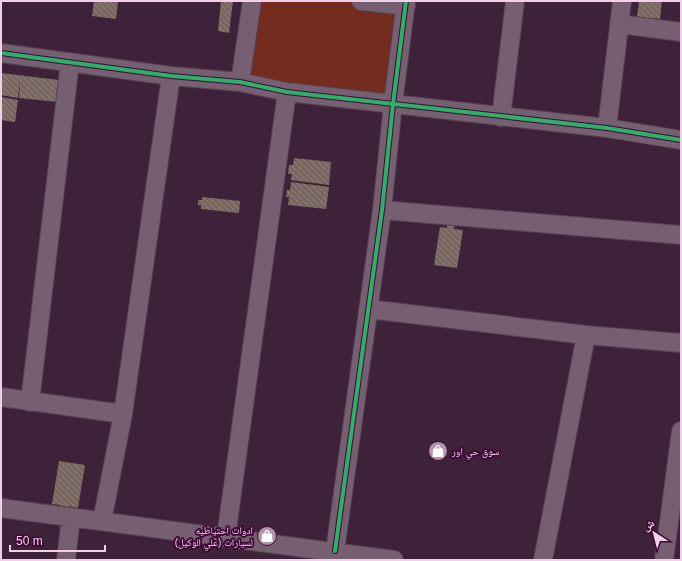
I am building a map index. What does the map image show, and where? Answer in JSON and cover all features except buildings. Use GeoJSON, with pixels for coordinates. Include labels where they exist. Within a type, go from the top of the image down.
{"type":"FeatureCollection","features":[{"type":"Feature","properties":{"kind":"street"},"geometry":{"type":"LineString","coordinates":[[240,82],[252,1]]}},
{"type":"Feature","properties":{"kind":"street"},"geometry":{"type":"LineString","coordinates":[[335,552],[382,210],[392,104],[406,3],[361,1]]}},
{"type":"Feature","properties":{"kind":"street"},"geometry":{"type":"LineString","coordinates":[[500,117],[515,1]]}},
{"type":"Feature","properties":{"kind":"street"},"geometry":{"type":"LineString","coordinates":[[608,128],[622,1]]}},
{"type":"Feature","properties":{"kind":"street"},"geometry":{"type":"LineString","coordinates":[[619,24],[681,32]]}},
{"type":"Feature","properties":{"kind":"street"},"geometry":{"type":"LineString","coordinates":[[1,53],[171,76],[240,82],[287,92],[608,128],[681,140]]}},
{"type":"Feature","properties":{"kind":"street"},"geometry":{"type":"LineString","coordinates":[[30,402],[70,62]]}},
{"type":"Feature","properties":{"kind":"street"},"geometry":{"type":"LineString","coordinates":[[102,521],[123,414],[171,76]]}},
{"type":"Feature","properties":{"kind":"street"},"geometry":{"type":"LineString","coordinates":[[226,537],[287,92]]}},
{"type":"Feature","properties":{"kind":"street"},"geometry":{"type":"LineString","coordinates":[[382,210],[681,235]]}},
{"type":"Feature","properties":{"kind":"street"},"geometry":{"type":"LineString","coordinates":[[368,309],[586,335],[681,343]]}},
{"type":"Feature","properties":{"kind":"street"},"geometry":{"type":"LineString","coordinates":[[543,560],[586,335]]}},
{"type":"Feature","properties":{"kind":"street"},"geometry":{"type":"LineString","coordinates":[[1,397],[123,414]]}},
{"type":"Feature","properties":{"kind":"street"},"geometry":{"type":"LineString","coordinates":[[664,560],[681,431]]}},
{"type":"Feature","properties":{"kind":"street"},"geometry":{"type":"LineString","coordinates":[[1,508],[394,560]]}},
{"type":"Feature","properties":{"kind":"street"},"geometry":{"type":"LineString","coordinates":[[66,560],[71,517]]}},
{"type":"Feature","properties":{"kind":"shaded area"},"geometry":{"type":"Polygon","coordinates":[[[253,1],[360,1],[406,6],[393,104],[240,82],[253,1]]]}},
{"type":"Feature","properties":{"kind":"cycle path"},"geometry":{"type":"LineString","coordinates":[[335,551],[382,210],[406,1]]}},
{"type":"Feature","properties":{"kind":"cycle path"},"geometry":{"type":"LineString","coordinates":[[1,53],[171,76],[240,82],[287,92],[607,128],[681,140]]}},
{"type":"Feature","properties":{"kind":"place","name":"سوق حي اور"},"geometry":{"type":"Point","coordinates":[438,451]}},
{"type":"Feature","properties":{"kind":"place","name":"ادوات احتياطيه لسيارات (علي الوكيل)"},"geometry":{"type":"Point","coordinates":[267,536]}}]}
